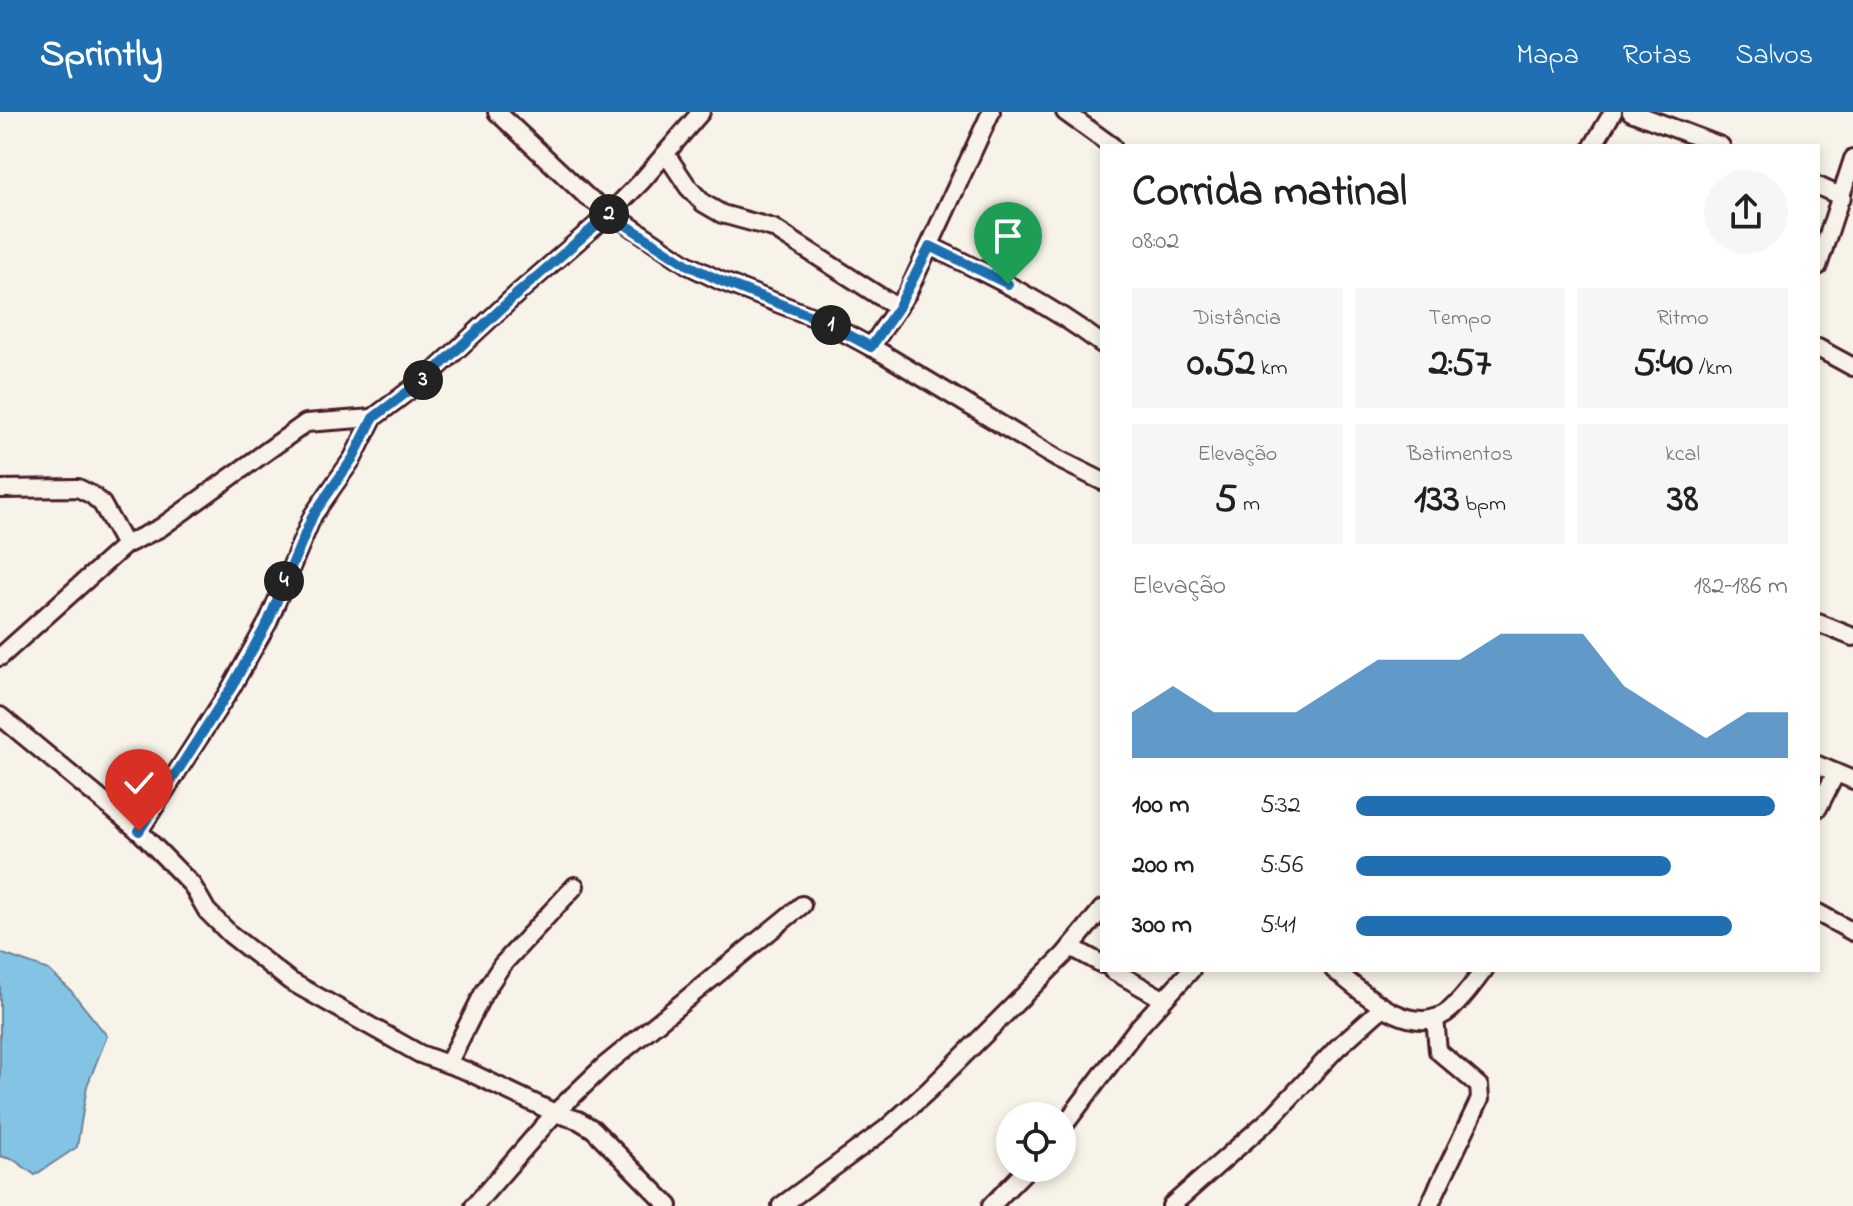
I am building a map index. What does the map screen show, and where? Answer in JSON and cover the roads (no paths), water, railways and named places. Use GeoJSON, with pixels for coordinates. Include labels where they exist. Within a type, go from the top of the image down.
{"type":"FeatureCollection","features":[{"type":"Feature","properties":{"kind":"street"},"geometry":{"type":"LineString","coordinates":[[497,112],[586,196],[688,265],[821,320],[1058,459],[1100,480]]}},
{"type":"Feature","properties":{"kind":"street"},"geometry":{"type":"LineString","coordinates":[[139,831],[246,662],[268,622],[313,515],[353,458],[373,418],[431,374],[609,214],[701,112]]}},
{"type":"Feature","properties":{"kind":"street"},"geometry":{"type":"LineString","coordinates":[[871,347],[898,308],[930,246],[991,112]]}},
{"type":"Feature","properties":{"kind":"street"},"geometry":{"type":"LineString","coordinates":[[1065,112],[1108,144]]}},
{"type":"Feature","properties":{"kind":"street"},"geometry":{"type":"LineString","coordinates":[[1594,144],[1613,112]]}},
{"type":"Feature","properties":{"kind":"street"},"geometry":{"type":"LineString","coordinates":[[1631,112],[1716,144]]}},
{"type":"Feature","properties":{"kind":"street"},"geometry":{"type":"LineString","coordinates":[[666,154],[703,203],[722,214],[773,228],[898,308]]}},
{"type":"Feature","properties":{"kind":"street"},"geometry":{"type":"LineString","coordinates":[[1820,260],[1853,159]]}},
{"type":"Feature","properties":{"kind":"street"},"geometry":{"type":"LineString","coordinates":[[1820,187],[1842,197]]}},
{"type":"Feature","properties":{"kind":"street"},"geometry":{"type":"LineString","coordinates":[[930,246],[1008,284],[1068,319],[1100,343]]}},
{"type":"Feature","properties":{"kind":"street"},"geometry":{"type":"LineString","coordinates":[[1820,349],[1853,367]]}},
{"type":"Feature","properties":{"kind":"street"},"geometry":{"type":"LineString","coordinates":[[0,657],[125,545],[160,528],[306,423],[373,418]]}},
{"type":"Feature","properties":{"kind":"street"},"geometry":{"type":"LineString","coordinates":[[0,489],[78,488],[102,504],[125,545]]}},
{"type":"Feature","properties":{"kind":"street"},"geometry":{"type":"LineString","coordinates":[[1820,624],[1853,637]]}},
{"type":"Feature","properties":{"kind":"street"},"geometry":{"type":"LineString","coordinates":[[0,716],[139,831],[192,885],[207,911],[231,935],[290,981],[420,1054],[555,1113],[578,1120],[593,1129],[669,1206]]}},
{"type":"Feature","properties":{"kind":"street"},"geometry":{"type":"LineString","coordinates":[[1820,766],[1853,780]]}},
{"type":"Feature","properties":{"kind":"street"},"geometry":{"type":"LineString","coordinates":[[1820,804],[1836,773]]}},
{"type":"Feature","properties":{"kind":"street"},"geometry":{"type":"LineString","coordinates":[[448,1064],[483,994],[502,965],[575,886]]}},
{"type":"Feature","properties":{"kind":"street"},"geometry":{"type":"LineString","coordinates":[[474,1206],[555,1113],[603,1067],[802,905]]}},
{"type":"Feature","properties":{"kind":"street"},"geometry":{"type":"LineString","coordinates":[[781,1206],[898,1118],[1071,947],[1100,911]]}},
{"type":"Feature","properties":{"kind":"street"},"geometry":{"type":"LineString","coordinates":[[1820,914],[1853,932]]}},
{"type":"Feature","properties":{"kind":"street"},"geometry":{"type":"LineString","coordinates":[[1071,947],[1100,963]]}},
{"type":"Feature","properties":{"kind":"street"},"geometry":{"type":"LineString","coordinates":[[1116,972],[1163,999]]}},
{"type":"Feature","properties":{"kind":"street"},"geometry":{"type":"LineString","coordinates":[[1076,1109],[1136,1030],[1189,972]]}},
{"type":"Feature","properties":{"kind":"street"},"geometry":{"type":"LineString","coordinates":[[1337,972],[1382,1008],[1418,1019],[1435,1018],[1447,1012],[1482,972]]}},
{"type":"Feature","properties":{"kind":"street"},"geometry":{"type":"LineString","coordinates":[[1171,1206],[1271,1118],[1337,1048],[1382,1008]]}},
{"type":"Feature","properties":{"kind":"street"},"geometry":{"type":"LineString","coordinates":[[1429,1206],[1480,1099],[1479,1086],[1438,1051],[1435,1018]]}},
{"type":"Feature","properties":{"kind":"street"},"geometry":{"type":"LineString","coordinates":[[991,1206],[1014,1182]]}},
{"type":"Feature","properties":{"kind":"water"},"geometry":{"type":"Polygon","coordinates":[[[0,953],[49,970],[71,991],[107,1036],[87,1086],[77,1147],[35,1175],[14,1160],[0,1156],[0,953]]]}}]}
